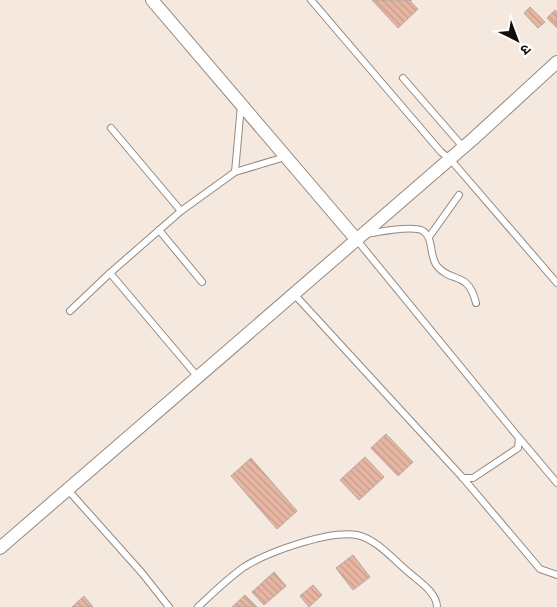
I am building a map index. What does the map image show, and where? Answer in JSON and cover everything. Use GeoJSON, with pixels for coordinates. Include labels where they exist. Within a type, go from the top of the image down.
{"type":"FeatureCollection","features":[{"type":"Feature","properties":{"kind":"street"},"geometry":{"type":"LineString","coordinates":[[152,0],[285,157],[359,237]]}},
{"type":"Feature","properties":{"kind":"street"},"geometry":{"type":"LineString","coordinates":[[0,548],[450,159],[557,62]]}},
{"type":"Feature","properties":{"kind":"lane"},"geometry":{"type":"LineString","coordinates":[[311,0],[441,152],[450,159],[557,282]]}},
{"type":"Feature","properties":{"kind":"lane"},"geometry":{"type":"LineString","coordinates":[[403,78],[463,147]]}},
{"type":"Feature","properties":{"kind":"lane"},"geometry":{"type":"LineString","coordinates":[[235,172],[241,105]]}},
{"type":"Feature","properties":{"kind":"lane"},"geometry":{"type":"LineString","coordinates":[[111,128],[181,211]]}},
{"type":"Feature","properties":{"kind":"lane"},"geometry":{"type":"LineString","coordinates":[[70,310],[181,211],[235,172],[285,157]]}},
{"type":"Feature","properties":{"kind":"lane"},"geometry":{"type":"LineString","coordinates":[[429,237],[459,195]]}},
{"type":"Feature","properties":{"kind":"lane"},"geometry":{"type":"LineString","coordinates":[[476,303],[468,284],[463,278],[444,272],[437,266],[433,259],[429,237],[424,231],[414,228],[359,237],[557,483]]}},
{"type":"Feature","properties":{"kind":"lane"},"geometry":{"type":"LineString","coordinates":[[159,230],[202,282]]}},
{"type":"Feature","properties":{"kind":"lane"},"geometry":{"type":"LineString","coordinates":[[110,273],[197,376]]}},
{"type":"Feature","properties":{"kind":"lane"},"geometry":{"type":"LineString","coordinates":[[294,294],[463,478],[540,569],[557,576]]}},
{"type":"Feature","properties":{"kind":"lane"},"geometry":{"type":"LineString","coordinates":[[463,478],[473,478],[513,453],[518,448],[519,438]]}},
{"type":"Feature","properties":{"kind":"lane"},"geometry":{"type":"LineString","coordinates":[[68,490],[142,572],[170,607]]}},
{"type":"Feature","properties":{"kind":"lane"},"geometry":{"type":"LineString","coordinates":[[198,607],[230,577],[259,558],[312,541],[343,535],[358,536],[370,540],[387,553],[435,596],[437,607]]}},
{"type":"Feature","properties":{"kind":"building"},"geometry":{"type":"Polygon","coordinates":[[[372,0],[412,0],[410,1],[418,9],[398,28],[372,0]]]}},
{"type":"Feature","properties":{"kind":"building"},"geometry":{"type":"Polygon","coordinates":[[[530,7],[545,22],[538,28],[524,13],[530,7]]]}},
{"type":"Feature","properties":{"kind":"building"},"geometry":{"type":"Polygon","coordinates":[[[555,10],[557,13],[557,28],[547,18],[555,10]]]}},
{"type":"Feature","properties":{"kind":"building"},"geometry":{"type":"Polygon","coordinates":[[[386,434],[413,462],[398,476],[371,448],[386,434]]]}},
{"type":"Feature","properties":{"kind":"building"},"geometry":{"type":"Polygon","coordinates":[[[365,457],[384,477],[359,500],[340,480],[365,457]]]}},
{"type":"Feature","properties":{"kind":"building"},"geometry":{"type":"Polygon","coordinates":[[[251,458],[297,511],[277,529],[231,476],[251,458]]]}},
{"type":"Feature","properties":{"kind":"building"},"geometry":{"type":"Polygon","coordinates":[[[353,555],[370,577],[353,590],[336,568],[353,555]]]}},
{"type":"Feature","properties":{"kind":"building"},"geometry":{"type":"Polygon","coordinates":[[[274,572],[286,586],[264,605],[252,592],[274,572]]]}},
{"type":"Feature","properties":{"kind":"building"},"geometry":{"type":"Polygon","coordinates":[[[313,585],[322,595],[309,607],[300,596],[313,585]]]}},
{"type":"Feature","properties":{"kind":"building"},"geometry":{"type":"Polygon","coordinates":[[[245,595],[257,607],[232,607],[245,595]]]}},
{"type":"Feature","properties":{"kind":"building"},"geometry":{"type":"Polygon","coordinates":[[[84,596],[93,607],[72,607],[84,596]]]}}]}
